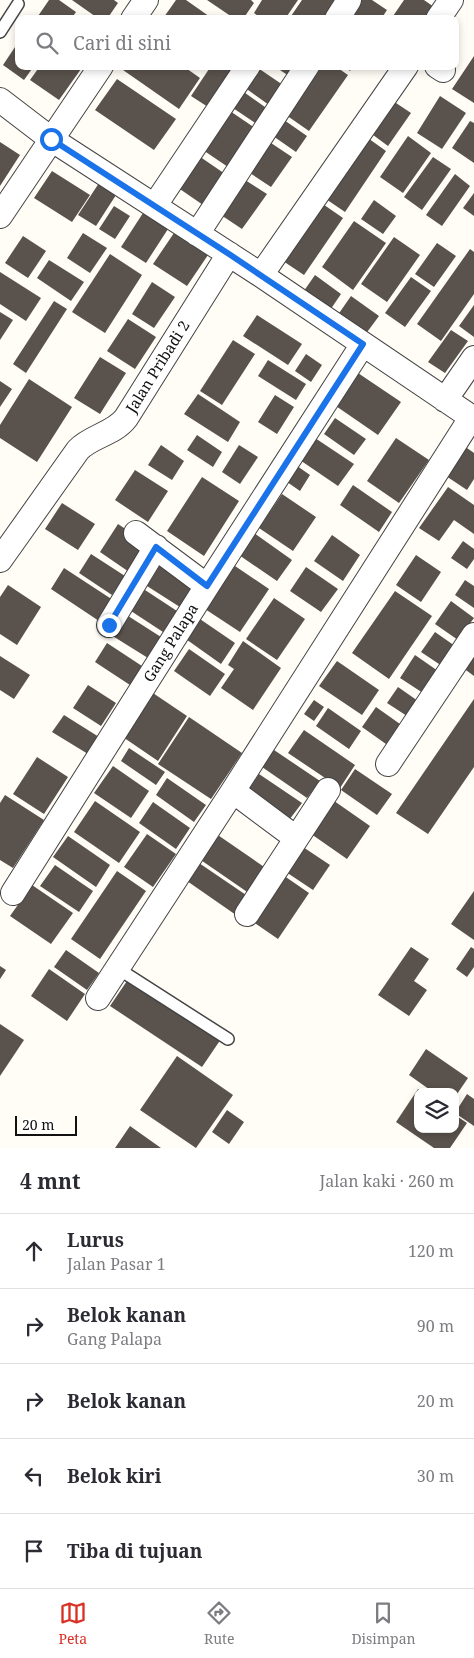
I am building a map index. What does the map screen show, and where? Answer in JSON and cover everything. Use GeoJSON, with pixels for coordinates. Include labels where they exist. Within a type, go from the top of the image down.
{"type":"FeatureCollection","features":[{"type":"Feature","properties":{"kind":"street"},"geometry":{"type":"LineString","coordinates":[[136,15],[146,0]]}},
{"type":"Feature","properties":{"kind":"street"},"geometry":{"type":"LineString","coordinates":[[340,15],[349,0]]}},
{"type":"Feature","properties":{"kind":"street"},"geometry":{"type":"LineString","coordinates":[[441,15],[451,0]]}},
{"type":"Feature","properties":{"kind":"street"},"geometry":{"type":"LineString","coordinates":[[0,216],[98,70]]}},
{"type":"Feature","properties":{"kind":"street"},"geometry":{"type":"LineString","coordinates":[[155,205],[245,70]]}},
{"type":"Feature","properties":{"kind":"street"},"geometry":{"type":"LineString","coordinates":[[197,234],[304,70]]}},
{"type":"Feature","properties":{"kind":"street"},"geometry":{"type":"LineString","coordinates":[[261,275],[403,70]]}},
{"type":"Feature","properties":{"kind":"street"},"geometry":{"type":"LineString","coordinates":[[0,100],[51,139],[261,275],[473,419],[98,998]]}},
{"type":"Feature","properties":{"kind":"street","name":"Jalan Pribadi 2"},"geometry":{"type":"LineString","coordinates":[[0,560],[83,445],[122,423],[229,254]]}},
{"type":"Feature","properties":{"kind":"street","name":"Gang Palapa"},"geometry":{"type":"LineString","coordinates":[[13,893],[363,344]]}},
{"type":"Feature","properties":{"kind":"street"},"geometry":{"type":"LineString","coordinates":[[445,400],[474,358]]}},
{"type":"Feature","properties":{"kind":"street"},"geometry":{"type":"LineString","coordinates":[[136,532],[207,586]]}},
{"type":"Feature","properties":{"kind":"street"},"geometry":{"type":"LineString","coordinates":[[109,625],[156,547]]}},
{"type":"Feature","properties":{"kind":"street"},"geometry":{"type":"LineString","coordinates":[[388,764],[474,635]]}},
{"type":"Feature","properties":{"kind":"street"},"geometry":{"type":"LineString","coordinates":[[247,914],[328,790]]}},
{"type":"Feature","properties":{"kind":"street"},"geometry":{"type":"LineString","coordinates":[[233,791],[296,838]]}},
{"type":"Feature","properties":{"kind":"lane"},"geometry":{"type":"LineString","coordinates":[[0,32],[18,4]]}},
{"type":"Feature","properties":{"kind":"lane"},"geometry":{"type":"LineString","coordinates":[[117,968],[228,1039]]}},
{"type":"Feature","properties":{"kind":"building"},"geometry":{"type":"Polygon","coordinates":[[[49,0],[59,0],[76,12],[74,15],[39,15],[49,0]]]}},
{"type":"Feature","properties":{"kind":"building"},"geometry":{"type":"Polygon","coordinates":[[[72,0],[114,0],[118,3],[110,15],[93,15],[72,0]]]}},
{"type":"Feature","properties":{"kind":"building"},"geometry":{"type":"Polygon","coordinates":[[[176,0],[186,0],[207,15],[165,15],[176,0]]]}},
{"type":"Feature","properties":{"kind":"building"},"geometry":{"type":"Polygon","coordinates":[[[207,0],[251,0],[254,3],[246,15],[229,15],[207,0]]]}},
{"type":"Feature","properties":{"kind":"building"},"geometry":{"type":"Polygon","coordinates":[[[262,0],[298,0],[288,15],[257,15],[254,13],[262,0]]]}},
{"type":"Feature","properties":{"kind":"building"},"geometry":{"type":"Polygon","coordinates":[[[302,0],[343,0],[333,15],[292,15],[302,0]]]}},
{"type":"Feature","properties":{"kind":"building"},"geometry":{"type":"Polygon","coordinates":[[[358,0],[372,0],[387,10],[384,15],[348,15],[358,0]]]}},
{"type":"Feature","properties":{"kind":"building"},"geometry":{"type":"Polygon","coordinates":[[[404,0],[424,0],[437,9],[433,15],[394,15],[404,0]]]}},
{"type":"Feature","properties":{"kind":"building"},"geometry":{"type":"Polygon","coordinates":[[[15,47],[15,70],[31,70],[24,80],[3,65],[15,47]]]}},
{"type":"Feature","properties":{"kind":"building"},"geometry":{"type":"Polygon","coordinates":[[[474,56],[474,103],[452,89],[474,56]]]}},
{"type":"Feature","properties":{"kind":"building"},"geometry":{"type":"Polygon","coordinates":[[[37,70],[80,70],[59,100],[30,80],[37,70]]]}},
{"type":"Feature","properties":{"kind":"building"},"geometry":{"type":"Polygon","coordinates":[[[123,70],[189,70],[200,78],[179,109],[123,70]]]}},
{"type":"Feature","properties":{"kind":"building"},"geometry":{"type":"Polygon","coordinates":[[[208,70],[234,70],[208,107],[191,96],[208,70]]]}},
{"type":"Feature","properties":{"kind":"building"},"geometry":{"type":"Polygon","coordinates":[[[257,70],[261,70],[283,85],[269,105],[244,87],[257,70]]]}},
{"type":"Feature","properties":{"kind":"building"},"geometry":{"type":"Polygon","coordinates":[[[280,70],[297,70],[292,78],[280,70]]]}},
{"type":"Feature","properties":{"kind":"building"},"geometry":{"type":"Polygon","coordinates":[[[316,70],[341,70],[348,75],[309,131],[286,115],[316,70]]]}},
{"type":"Feature","properties":{"kind":"building"},"geometry":{"type":"Polygon","coordinates":[[[117,79],[176,119],[154,150],[95,110],[117,79]]]}},
{"type":"Feature","properties":{"kind":"building"},"geometry":{"type":"Polygon","coordinates":[[[241,90],[272,112],[261,127],[230,106],[241,90]]]}},
{"type":"Feature","properties":{"kind":"building"},"geometry":{"type":"Polygon","coordinates":[[[440,96],[466,113],[442,149],[417,133],[440,96]]]}},
{"type":"Feature","properties":{"kind":"building"},"geometry":{"type":"Polygon","coordinates":[[[387,97],[411,113],[388,146],[365,129],[387,97]]]}},
{"type":"Feature","properties":{"kind":"building"},"geometry":{"type":"Polygon","coordinates":[[[227,109],[255,128],[228,167],[200,148],[227,109]]]}},
{"type":"Feature","properties":{"kind":"building"},"geometry":{"type":"Polygon","coordinates":[[[284,120],[307,136],[296,152],[273,136],[284,120]]]}},
{"type":"Feature","properties":{"kind":"building"},"geometry":{"type":"Polygon","coordinates":[[[470,121],[474,123],[474,163],[452,148],[470,121]]]}},
{"type":"Feature","properties":{"kind":"building"},"geometry":{"type":"Polygon","coordinates":[[[365,136],[386,151],[345,212],[323,197],[365,136]]]}},
{"type":"Feature","properties":{"kind":"building"},"geometry":{"type":"Polygon","coordinates":[[[408,136],[431,153],[403,193],[380,177],[408,136]]]}},
{"type":"Feature","properties":{"kind":"building"},"geometry":{"type":"Polygon","coordinates":[[[268,141],[292,157],[271,187],[247,171],[268,141]]]}},
{"type":"Feature","properties":{"kind":"building"},"geometry":{"type":"Polygon","coordinates":[[[0,142],[20,155],[0,186],[0,142]]]}},
{"type":"Feature","properties":{"kind":"building"},"geometry":{"type":"Polygon","coordinates":[[[196,154],[228,176],[206,207],[174,185],[196,154]]]}},
{"type":"Feature","properties":{"kind":"building"},"geometry":{"type":"Polygon","coordinates":[[[433,157],[451,169],[422,210],[404,197],[433,157]]]}},
{"type":"Feature","properties":{"kind":"building"},"geometry":{"type":"Polygon","coordinates":[[[52,171],[90,195],[72,222],[34,198],[52,171]]]}},
{"type":"Feature","properties":{"kind":"building"},"geometry":{"type":"Polygon","coordinates":[[[455,174],[470,186],[442,226],[426,215],[455,174]]]}},
{"type":"Feature","properties":{"kind":"building"},"geometry":{"type":"Polygon","coordinates":[[[242,178],[267,194],[242,229],[218,213],[242,178]]]}},
{"type":"Feature","properties":{"kind":"building"},"geometry":{"type":"Polygon","coordinates":[[[99,183],[116,195],[96,226],[78,215],[99,183]]]}},
{"type":"Feature","properties":{"kind":"building"},"geometry":{"type":"Polygon","coordinates":[[[474,193],[474,216],[463,208],[474,193]]]}},
{"type":"Feature","properties":{"kind":"building"},"geometry":{"type":"Polygon","coordinates":[[[317,200],[343,218],[304,275],[277,257],[317,200]]]}},
{"type":"Feature","properties":{"kind":"building"},"geometry":{"type":"Polygon","coordinates":[[[374,200],[396,216],[383,234],[361,219],[374,200]]]}},
{"type":"Feature","properties":{"kind":"building"},"geometry":{"type":"Polygon","coordinates":[[[114,206],[130,216],[115,239],[99,229],[114,206]]]}},
{"type":"Feature","properties":{"kind":"building"},"geometry":{"type":"Polygon","coordinates":[[[143,213],[168,229],[146,263],[121,247],[143,213]]]}},
{"type":"Feature","properties":{"kind":"building"},"geometry":{"type":"Polygon","coordinates":[[[354,221],[386,243],[353,290],[322,267],[354,221]]]}},
{"type":"Feature","properties":{"kind":"building"},"geometry":{"type":"Polygon","coordinates":[[[83,233],[107,248],[90,273],[67,258],[83,233]]]}},
{"type":"Feature","properties":{"kind":"building"},"geometry":{"type":"Polygon","coordinates":[[[174,233],[208,255],[187,286],[153,264],[174,233]]]}},
{"type":"Feature","properties":{"kind":"building"},"geometry":{"type":"Polygon","coordinates":[[[23,236],[46,251],[28,278],[5,263],[23,236]]]}},
{"type":"Feature","properties":{"kind":"building"},"geometry":{"type":"Polygon","coordinates":[[[394,237],[420,255],[387,302],[361,284],[394,237]]]}},
{"type":"Feature","properties":{"kind":"building"},"geometry":{"type":"Polygon","coordinates":[[[437,243],[456,256],[434,287],[415,274],[437,243]]]}},
{"type":"Feature","properties":{"kind":"building"},"geometry":{"type":"Polygon","coordinates":[[[470,249],[474,252],[474,294],[441,341],[417,324],[470,249]]]}},
{"type":"Feature","properties":{"kind":"building"},"geometry":{"type":"Polygon","coordinates":[[[110,254],[142,275],[105,333],[72,312],[110,254]]]}},
{"type":"Feature","properties":{"kind":"building"},"geometry":{"type":"Polygon","coordinates":[[[49,260],[84,282],[71,301],[37,278],[49,260]]]}},
{"type":"Feature","properties":{"kind":"building"},"geometry":{"type":"Polygon","coordinates":[[[0,272],[41,298],[26,321],[0,304],[0,272]]]}},
{"type":"Feature","properties":{"kind":"building"},"geometry":{"type":"Polygon","coordinates":[[[315,275],[341,294],[326,316],[299,298],[315,275]]]}},
{"type":"Feature","properties":{"kind":"building"},"geometry":{"type":"Polygon","coordinates":[[[411,277],[431,291],[405,327],[385,313],[411,277]]]}},
{"type":"Feature","properties":{"kind":"building"},"geometry":{"type":"Polygon","coordinates":[[[152,282],[175,297],[154,328],[132,314],[152,282]]]}},
{"type":"Feature","properties":{"kind":"building"},"geometry":{"type":"Polygon","coordinates":[[[351,296],[379,316],[362,339],[335,319],[351,296]]]}},
{"type":"Feature","properties":{"kind":"building"},"geometry":{"type":"Polygon","coordinates":[[[54,301],[67,309],[26,373],[13,364],[54,301]]]}},
{"type":"Feature","properties":{"kind":"building"},"geometry":{"type":"Polygon","coordinates":[[[474,305],[474,337],[459,326],[474,305]]]}},
{"type":"Feature","properties":{"kind":"building"},"geometry":{"type":"Polygon","coordinates":[[[0,312],[13,320],[0,340],[0,312]]]}},
{"type":"Feature","properties":{"kind":"building"},"geometry":{"type":"Polygon","coordinates":[[[257,315],[302,344],[288,365],[243,336],[257,315]]]}},
{"type":"Feature","properties":{"kind":"building"},"geometry":{"type":"Polygon","coordinates":[[[128,319],[156,337],[135,369],[107,351],[128,319]]]}},
{"type":"Feature","properties":{"kind":"building"},"geometry":{"type":"Polygon","coordinates":[[[451,330],[468,341],[445,373],[428,362],[451,330]]]}},
{"type":"Feature","properties":{"kind":"building"},"geometry":{"type":"Polygon","coordinates":[[[233,340],[255,354],[222,405],[200,391],[233,340]]]}},
{"type":"Feature","properties":{"kind":"building"},"geometry":{"type":"Polygon","coordinates":[[[306,354],[322,365],[311,382],[295,371],[306,354]]]}},
{"type":"Feature","properties":{"kind":"building"},"geometry":{"type":"Polygon","coordinates":[[[100,357],[126,373],[100,414],[74,398],[100,357]]]}},
{"type":"Feature","properties":{"kind":"building"},"geometry":{"type":"Polygon","coordinates":[[[268,360],[306,384],[296,400],[258,376],[268,360]]]}},
{"type":"Feature","properties":{"kind":"building"},"geometry":{"type":"Polygon","coordinates":[[[355,371],[401,402],[378,435],[333,404],[355,371]]]}},
{"type":"Feature","properties":{"kind":"building"},"geometry":{"type":"Polygon","coordinates":[[[29,379],[72,407],[37,462],[0,438],[0,425],[29,379]]]}},
{"type":"Feature","properties":{"kind":"building"},"geometry":{"type":"Polygon","coordinates":[[[0,381],[12,389],[0,407],[0,381]]]}},
{"type":"Feature","properties":{"kind":"building"},"geometry":{"type":"Polygon","coordinates":[[[198,394],[240,422],[228,442],[184,414],[198,394]]]}},
{"type":"Feature","properties":{"kind":"building"},"geometry":{"type":"Polygon","coordinates":[[[275,395],[294,407],[277,434],[258,422],[275,395]]]}},
{"type":"Feature","properties":{"kind":"building"},"geometry":{"type":"Polygon","coordinates":[[[335,418],[366,439],[354,455],[324,434],[335,418]]]}},
{"type":"Feature","properties":{"kind":"building"},"geometry":{"type":"Polygon","coordinates":[[[309,434],[354,464],[338,486],[294,456],[309,434]]]}},
{"type":"Feature","properties":{"kind":"building"},"geometry":{"type":"Polygon","coordinates":[[[197,435],[222,452],[213,467],[187,450],[197,435]]]}},
{"type":"Feature","properties":{"kind":"building"},"geometry":{"type":"Polygon","coordinates":[[[396,438],[429,460],[399,503],[367,481],[396,438]]]}},
{"type":"Feature","properties":{"kind":"building"},"geometry":{"type":"Polygon","coordinates":[[[460,443],[474,453],[474,479],[467,490],[440,472],[460,443]]]}},
{"type":"Feature","properties":{"kind":"building"},"geometry":{"type":"Polygon","coordinates":[[[161,445],[184,461],[172,480],[148,465],[161,445]]]}},
{"type":"Feature","properties":{"kind":"building"},"geometry":{"type":"Polygon","coordinates":[[[239,445],[258,457],[240,484],[222,472],[239,445]]]}},
{"type":"Feature","properties":{"kind":"building"},"geometry":{"type":"Polygon","coordinates":[[[290,461],[310,475],[300,491],[280,477],[290,461]]]}},
{"type":"Feature","properties":{"kind":"building"},"geometry":{"type":"Polygon","coordinates":[[[135,470],[168,491],[148,522],[115,500],[135,470]]]}},
{"type":"Feature","properties":{"kind":"building"},"geometry":{"type":"Polygon","coordinates":[[[202,477],[239,501],[204,556],[167,531],[202,477]]]}},
{"type":"Feature","properties":{"kind":"building"},"geometry":{"type":"Polygon","coordinates":[[[353,485],[392,512],[379,532],[340,505],[353,485]]]}},
{"type":"Feature","properties":{"kind":"building"},"geometry":{"type":"Polygon","coordinates":[[[448,487],[474,505],[474,534],[454,520],[439,541],[419,528],[448,487]]]}},
{"type":"Feature","properties":{"kind":"building"},"geometry":{"type":"Polygon","coordinates":[[[282,494],[316,517],[293,551],[259,528],[282,494]]]}},
{"type":"Feature","properties":{"kind":"building"},"geometry":{"type":"Polygon","coordinates":[[[62,503],[95,524],[78,550],[45,529],[62,503]]]}},
{"type":"Feature","properties":{"kind":"building"},"geometry":{"type":"Polygon","coordinates":[[[118,524],[151,546],[132,574],[100,552],[118,524]]]}},
{"type":"Feature","properties":{"kind":"building"},"geometry":{"type":"Polygon","coordinates":[[[254,533],[292,560],[277,581],[239,555],[254,533]]]}},
{"type":"Feature","properties":{"kind":"building"},"geometry":{"type":"Polygon","coordinates":[[[332,535],[360,555],[343,581],[314,561],[332,535]]]}},
{"type":"Feature","properties":{"kind":"building"},"geometry":{"type":"Polygon","coordinates":[[[463,541],[474,549],[474,559],[467,569],[451,558],[463,541]]]}},
{"type":"Feature","properties":{"kind":"building"},"geometry":{"type":"Polygon","coordinates":[[[91,554],[125,576],[112,595],[79,573],[91,554]]]}},
{"type":"Feature","properties":{"kind":"building"},"geometry":{"type":"Polygon","coordinates":[[[416,555],[441,572],[421,602],[396,585],[416,555]]]}},
{"type":"Feature","properties":{"kind":"building"},"geometry":{"type":"Polygon","coordinates":[[[160,565],[196,588],[183,609],[147,586],[160,565]]]}},
{"type":"Feature","properties":{"kind":"building"},"geometry":{"type":"Polygon","coordinates":[[[235,566],[269,589],[240,632],[205,609],[235,566]]]}},
{"type":"Feature","properties":{"kind":"building"},"geometry":{"type":"Polygon","coordinates":[[[306,567],[338,589],[321,612],[290,591],[306,567]]]}},
{"type":"Feature","properties":{"kind":"building"},"geometry":{"type":"Polygon","coordinates":[[[64,568],[116,602],[102,623],[51,589],[64,568]]]}},
{"type":"Feature","properties":{"kind":"building"},"geometry":{"type":"Polygon","coordinates":[[[465,580],[474,586],[474,608],[455,595],[465,580]]]}},
{"type":"Feature","properties":{"kind":"building"},"geometry":{"type":"Polygon","coordinates":[[[8,585],[41,607],[17,645],[0,634],[0,597],[8,585]]]}},
{"type":"Feature","properties":{"kind":"building"},"geometry":{"type":"Polygon","coordinates":[[[145,590],[177,611],[163,632],[131,611],[145,590]]]}},
{"type":"Feature","properties":{"kind":"building"},"geometry":{"type":"Polygon","coordinates":[[[395,591],[432,616],[389,679],[352,653],[395,591]]]}},
{"type":"Feature","properties":{"kind":"building"},"geometry":{"type":"Polygon","coordinates":[[[274,598],[305,619],[277,660],[246,639],[274,598]]]}},
{"type":"Feature","properties":{"kind":"building"},"geometry":{"type":"Polygon","coordinates":[[[451,601],[474,618],[458,640],[435,624],[451,601]]]}},
{"type":"Feature","properties":{"kind":"building"},"geometry":{"type":"Polygon","coordinates":[[[125,614],[161,637],[148,658],[111,635],[125,614]]]}},
{"type":"Feature","properties":{"kind":"building"},"geometry":{"type":"Polygon","coordinates":[[[197,617],[235,643],[221,664],[183,637],[197,617]]]}},
{"type":"Feature","properties":{"kind":"building"},"geometry":{"type":"Polygon","coordinates":[[[435,632],[455,646],[442,666],[421,652],[435,632]]]}},
{"type":"Feature","properties":{"kind":"building"},"geometry":{"type":"Polygon","coordinates":[[[243,641],[281,668],[253,710],[221,688],[234,669],[228,665],[243,641]]]}},
{"type":"Feature","properties":{"kind":"building"},"geometry":{"type":"Polygon","coordinates":[[[107,643],[145,668],[133,687],[95,662],[107,643]]]}},
{"type":"Feature","properties":{"kind":"building"},"geometry":{"type":"Polygon","coordinates":[[[474,643],[474,676],[459,665],[474,643]]]}},
{"type":"Feature","properties":{"kind":"building"},"geometry":{"type":"Polygon","coordinates":[[[189,649],[225,674],[210,696],[174,671],[189,649]]]}},
{"type":"Feature","properties":{"kind":"building"},"geometry":{"type":"Polygon","coordinates":[[[415,655],[438,671],[423,693],[400,678],[415,655]]]}},
{"type":"Feature","properties":{"kind":"building"},"geometry":{"type":"Polygon","coordinates":[[[0,656],[30,675],[14,699],[0,690],[0,656]]]}},
{"type":"Feature","properties":{"kind":"building"},"geometry":{"type":"Polygon","coordinates":[[[337,661],[379,690],[362,715],[319,686],[337,661]]]}},
{"type":"Feature","properties":{"kind":"building"},"geometry":{"type":"Polygon","coordinates":[[[88,685],[116,703],[101,726],[73,708],[88,685]]]}},
{"type":"Feature","properties":{"kind":"building"},"geometry":{"type":"Polygon","coordinates":[[[398,687],[418,701],[407,716],[387,703],[398,687]]]}},
{"type":"Feature","properties":{"kind":"building"},"geometry":{"type":"Polygon","coordinates":[[[147,689],[187,716],[158,761],[117,733],[147,689]]]}},
{"type":"Feature","properties":{"kind":"building"},"geometry":{"type":"Polygon","coordinates":[[[474,699],[474,767],[428,834],[396,813],[474,699]]]}},
{"type":"Feature","properties":{"kind":"building"},"geometry":{"type":"Polygon","coordinates":[[[314,700],[324,707],[314,721],[304,714],[314,700]]]}},
{"type":"Feature","properties":{"kind":"building"},"geometry":{"type":"Polygon","coordinates":[[[376,707],[400,724],[386,744],[362,727],[376,707]]]}},
{"type":"Feature","properties":{"kind":"building"},"geometry":{"type":"Polygon","coordinates":[[[328,708],[361,731],[349,749],[316,726],[328,708]]]}},
{"type":"Feature","properties":{"kind":"building"},"geometry":{"type":"Polygon","coordinates":[[[64,715],[99,737],[88,754],[52,732],[64,715]]]}},
{"type":"Feature","properties":{"kind":"building"},"geometry":{"type":"Polygon","coordinates":[[[189,717],[242,753],[211,799],[158,764],[189,717]]]}},
{"type":"Feature","properties":{"kind":"building"},"geometry":{"type":"Polygon","coordinates":[[[304,730],[355,765],[340,788],[288,753],[304,730]]]}},
{"type":"Feature","properties":{"kind":"building"},"geometry":{"type":"Polygon","coordinates":[[[129,748],[165,772],[156,785],[121,761],[129,748]]]}},
{"type":"Feature","properties":{"kind":"building"},"geometry":{"type":"Polygon","coordinates":[[[274,750],[320,781],[307,798],[262,767],[274,750]]]}},
{"type":"Feature","properties":{"kind":"building"},"geometry":{"type":"Polygon","coordinates":[[[37,757],[68,777],[44,814],[13,794],[37,757]]]}},
{"type":"Feature","properties":{"kind":"building"},"geometry":{"type":"Polygon","coordinates":[[[113,766],[149,791],[131,818],[94,793],[113,766]]]}},
{"type":"Feature","properties":{"kind":"building"},"geometry":{"type":"Polygon","coordinates":[[[355,769],[392,794],[377,815],[341,790],[355,769]]]}},
{"type":"Feature","properties":{"kind":"building"},"geometry":{"type":"Polygon","coordinates":[[[259,774],[302,803],[286,824],[244,796],[259,774]]]}},
{"type":"Feature","properties":{"kind":"building"},"geometry":{"type":"Polygon","coordinates":[[[167,778],[206,805],[194,822],[156,795],[167,778]]]}},
{"type":"Feature","properties":{"kind":"building"},"geometry":{"type":"Polygon","coordinates":[[[5,795],[44,820],[13,868],[0,860],[0,803],[5,795]]]}},
{"type":"Feature","properties":{"kind":"building"},"geometry":{"type":"Polygon","coordinates":[[[327,796],[370,826],[347,859],[304,829],[327,796]]]}},
{"type":"Feature","properties":{"kind":"building"},"geometry":{"type":"Polygon","coordinates":[[[95,801],[140,832],[119,863],[74,832],[95,801]]]}},
{"type":"Feature","properties":{"kind":"building"},"geometry":{"type":"Polygon","coordinates":[[[153,802],[190,828],[176,849],[139,823],[153,802]]]}},
{"type":"Feature","properties":{"kind":"building"},"geometry":{"type":"Polygon","coordinates":[[[212,831],[270,871],[253,896],[195,856],[212,831]]]}},
{"type":"Feature","properties":{"kind":"building"},"geometry":{"type":"Polygon","coordinates":[[[147,834],[176,854],[153,887],[124,867],[147,834]]]}},
{"type":"Feature","properties":{"kind":"building"},"geometry":{"type":"Polygon","coordinates":[[[68,836],[110,865],[96,887],[53,857],[68,836]]]}},
{"type":"Feature","properties":{"kind":"building"},"geometry":{"type":"Polygon","coordinates":[[[297,843],[330,865],[313,890],[280,868],[297,843]]]}},
{"type":"Feature","properties":{"kind":"building"},"geometry":{"type":"Polygon","coordinates":[[[199,863],[249,897],[236,915],[187,881],[199,863]]]}},
{"type":"Feature","properties":{"kind":"building"},"geometry":{"type":"Polygon","coordinates":[[[55,865],[93,891],[79,912],[40,886],[55,865]]]}},
{"type":"Feature","properties":{"kind":"building"},"geometry":{"type":"Polygon","coordinates":[[[117,871],[146,891],[100,959],[71,939],[117,871]]]}},
{"type":"Feature","properties":{"kind":"building"},"geometry":{"type":"Polygon","coordinates":[[[280,873],[309,893],[278,939],[249,919],[280,873]]]}},
{"type":"Feature","properties":{"kind":"building"},"geometry":{"type":"Polygon","coordinates":[[[32,885],[73,913],[51,944],[10,916],[32,885]]]}},
{"type":"Feature","properties":{"kind":"building"},"geometry":{"type":"Polygon","coordinates":[[[474,891],[474,940],[451,924],[474,891]]]}},
{"type":"Feature","properties":{"kind":"building"},"geometry":{"type":"Polygon","coordinates":[[[411,947],[429,959],[414,981],[427,990],[409,1016],[378,995],[411,947]]]}},
{"type":"Feature","properties":{"kind":"building"},"geometry":{"type":"Polygon","coordinates":[[[471,947],[474,949],[474,967],[467,977],[456,969],[471,947]]]}},
{"type":"Feature","properties":{"kind":"building"},"geometry":{"type":"Polygon","coordinates":[[[66,950],[99,973],[87,990],[54,967],[66,950]]]}},
{"type":"Feature","properties":{"kind":"building"},"geometry":{"type":"Polygon","coordinates":[[[0,966],[6,970],[0,979],[0,966]]]}},
{"type":"Feature","properties":{"kind":"building"},"geometry":{"type":"Polygon","coordinates":[[[49,969],[85,994],[67,1021],[31,996],[49,969]]]}},
{"type":"Feature","properties":{"kind":"building"},"geometry":{"type":"Polygon","coordinates":[[[129,978],[221,1039],[202,1067],[110,1006],[129,978]]]}},
{"type":"Feature","properties":{"kind":"building"},"geometry":{"type":"Polygon","coordinates":[[[0,1024],[24,1040],[0,1076],[0,1024]]]}},
{"type":"Feature","properties":{"kind":"building"},"geometry":{"type":"Polygon","coordinates":[[[426,1049],[468,1078],[459,1091],[459,1088],[427,1088],[409,1075],[426,1049]]]}},
{"type":"Feature","properties":{"kind":"building"},"geometry":{"type":"Polygon","coordinates":[[[177,1056],[233,1095],[196,1148],[140,1110],[177,1056]]]}},
{"type":"Feature","properties":{"kind":"building"},"geometry":{"type":"Polygon","coordinates":[[[467,1094],[474,1099],[474,1126],[459,1116],[459,1107],[467,1094]]]}},
{"type":"Feature","properties":{"kind":"building"},"geometry":{"type":"Polygon","coordinates":[[[414,1095],[414,1133],[459,1133],[459,1118],[467,1123],[450,1148],[434,1148],[396,1122],[414,1095]]]}},
{"type":"Feature","properties":{"kind":"building"},"geometry":{"type":"Polygon","coordinates":[[[227,1110],[244,1122],[229,1144],[212,1132],[227,1110]]]}},
{"type":"Feature","properties":{"kind":"building"},"geometry":{"type":"Polygon","coordinates":[[[130,1126],[161,1148],[115,1148],[130,1126]]]}},
{"type":"Feature","properties":{"kind":"route"},"geometry":{"type":"LineString","coordinates":[[51,139],[155,205],[363,344],[207,586],[156,547],[109,625]]}}]}
